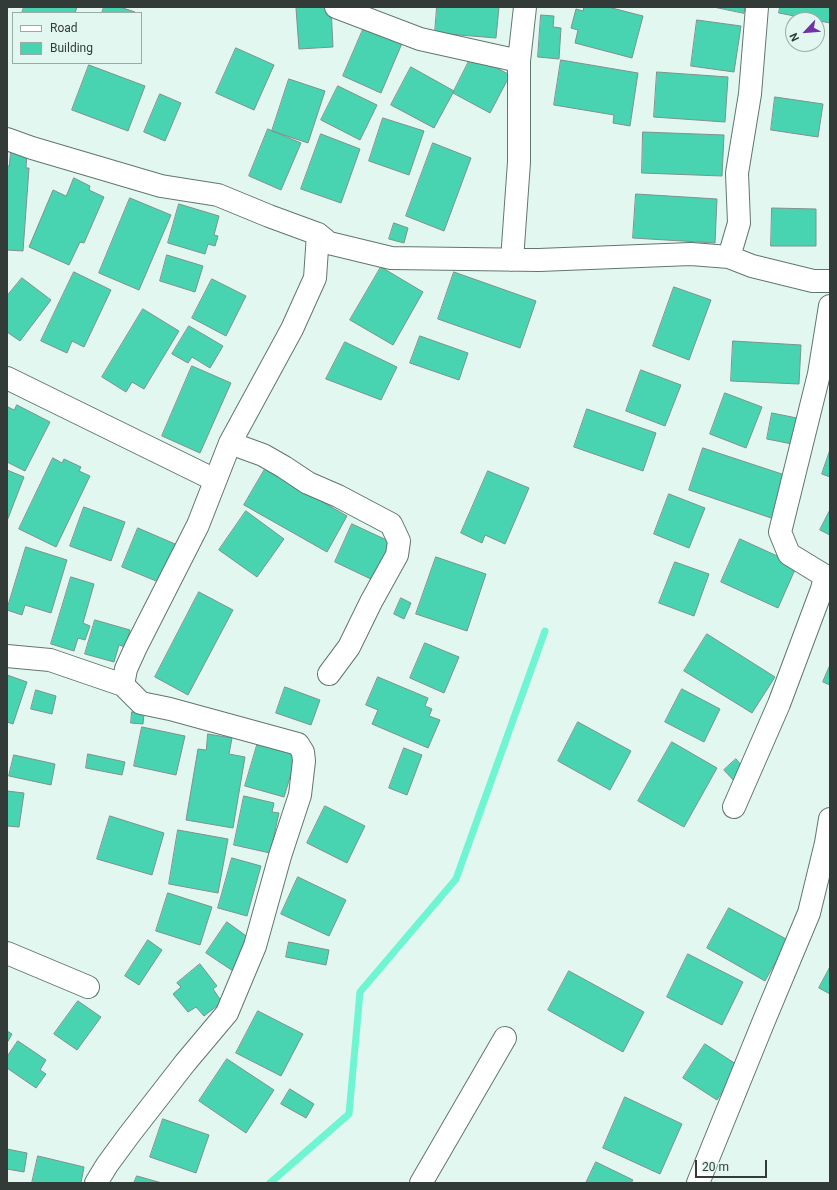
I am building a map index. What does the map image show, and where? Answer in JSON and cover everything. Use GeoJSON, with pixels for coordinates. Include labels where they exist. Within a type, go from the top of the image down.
{"type":"FeatureCollection","features":[{"type":"Feature","properties":{"kind":"street"},"geometry":{"type":"LineString","coordinates":[[336,7],[420,39],[519,61]]}},
{"type":"Feature","properties":{"kind":"street"},"geometry":{"type":"LineString","coordinates":[[512,260],[519,162],[519,61],[525,7]]}},
{"type":"Feature","properties":{"kind":"street"},"geometry":{"type":"LineString","coordinates":[[729,257],[739,223],[737,173],[750,94],[757,7]]}},
{"type":"Feature","properties":{"kind":"street"},"geometry":{"type":"LineString","coordinates":[[7,139],[32,148],[161,186],[218,195],[318,234],[328,243],[391,258],[539,260],[691,254],[729,257],[752,266],[813,281],[830,281]]}},
{"type":"Feature","properties":{"kind":"street"},"geometry":{"type":"LineString","coordinates":[[123,685],[126,669],[198,525],[230,442],[292,329],[315,278],[318,234]]}},
{"type":"Feature","properties":{"kind":"street"},"geometry":{"type":"LineString","coordinates":[[734,807],[778,704],[827,578],[789,554],[780,532],[818,381],[830,306]]}},
{"type":"Feature","properties":{"kind":"street"},"geometry":{"type":"LineString","coordinates":[[7,378],[215,480]]}},
{"type":"Feature","properties":{"kind":"street"},"geometry":{"type":"LineString","coordinates":[[230,442],[263,455],[308,483],[338,496],[391,524],[399,541],[397,555],[371,602],[349,647],[329,674]]}},
{"type":"Feature","properties":{"kind":"street"},"geometry":{"type":"LineString","coordinates":[[7,656],[50,660],[123,685],[141,703],[170,709],[298,744],[303,752],[304,761],[300,795],[280,856],[255,946],[227,1013],[129,1134],[96,1183]]}},
{"type":"Feature","properties":{"kind":"street"},"geometry":{"type":"LineString","coordinates":[[698,1183],[809,913],[826,843],[830,819]]}},
{"type":"Feature","properties":{"kind":"street"},"geometry":{"type":"LineString","coordinates":[[7,953],[88,987]]}},
{"type":"Feature","properties":{"kind":"street"},"geometry":{"type":"LineString","coordinates":[[421,1183],[506,1038]]}},
{"type":"Feature","properties":{"kind":"building"},"geometry":{"type":"Polygon","coordinates":[[[24,7],[77,7],[75,12],[22,12],[24,7]]]}},
{"type":"Feature","properties":{"kind":"building"},"geometry":{"type":"Polygon","coordinates":[[[104,7],[120,7],[135,12],[102,12],[104,7]]]}},
{"type":"Feature","properties":{"kind":"building"},"geometry":{"type":"Polygon","coordinates":[[[331,7],[333,47],[299,49],[296,8],[331,7]]]}},
{"type":"Feature","properties":{"kind":"building"},"geometry":{"type":"Polygon","coordinates":[[[437,7],[499,7],[496,38],[435,33],[437,7]]]}},
{"type":"Feature","properties":{"kind":"building"},"geometry":{"type":"Polygon","coordinates":[[[584,7],[608,7],[643,16],[632,58],[575,43],[578,30],[571,28],[576,9],[583,11],[584,7]]]}},
{"type":"Feature","properties":{"kind":"building"},"geometry":{"type":"Polygon","coordinates":[[[714,7],[745,7],[744,13],[714,7]]]}},
{"type":"Feature","properties":{"kind":"building"},"geometry":{"type":"Polygon","coordinates":[[[780,7],[830,7],[830,23],[825,22],[825,12],[785,12],[785,14],[779,13],[780,7]]]}},
{"type":"Feature","properties":{"kind":"building"},"geometry":{"type":"Polygon","coordinates":[[[541,15],[554,16],[553,27],[561,28],[559,59],[538,57],[541,15]]]}},
{"type":"Feature","properties":{"kind":"building"},"geometry":{"type":"Polygon","coordinates":[[[697,20],[741,26],[734,72],[691,66],[697,20]]]}},
{"type":"Feature","properties":{"kind":"building"},"geometry":{"type":"Polygon","coordinates":[[[365,25],[403,41],[381,93],[343,76],[365,25]]]}},
{"type":"Feature","properties":{"kind":"building"},"geometry":{"type":"Polygon","coordinates":[[[236,48],[274,65],[254,110],[216,93],[236,48]]]}},
{"type":"Feature","properties":{"kind":"building"},"geometry":{"type":"Polygon","coordinates":[[[472,55],[510,75],[490,113],[453,93],[472,55]]]}},
{"type":"Feature","properties":{"kind":"building"},"geometry":{"type":"Polygon","coordinates":[[[561,60],[638,73],[630,126],[613,123],[614,115],[554,105],[561,60]]]}},
{"type":"Feature","properties":{"kind":"building"},"geometry":{"type":"Polygon","coordinates":[[[89,65],[145,86],[128,131],[72,110],[89,65]]]}},
{"type":"Feature","properties":{"kind":"building"},"geometry":{"type":"Polygon","coordinates":[[[411,67],[454,91],[434,128],[391,105],[411,67]]]}},
{"type":"Feature","properties":{"kind":"building"},"geometry":{"type":"Polygon","coordinates":[[[657,72],[728,77],[725,122],[654,117],[657,72]]]}},
{"type":"Feature","properties":{"kind":"building"},"geometry":{"type":"Polygon","coordinates":[[[289,79],[325,91],[308,143],[272,131],[289,79]]]}},
{"type":"Feature","properties":{"kind":"building"},"geometry":{"type":"Polygon","coordinates":[[[338,86],[377,105],[360,140],[321,120],[338,86]]]}},
{"type":"Feature","properties":{"kind":"building"},"geometry":{"type":"Polygon","coordinates":[[[160,94],[181,103],[165,141],[144,132],[160,94]]]}},
{"type":"Feature","properties":{"kind":"building"},"geometry":{"type":"Polygon","coordinates":[[[775,97],[823,104],[818,137],[771,130],[775,97]]]}},
{"type":"Feature","properties":{"kind":"building"},"geometry":{"type":"Polygon","coordinates":[[[383,118],[424,131],[409,175],[369,161],[383,118]]]}},
{"type":"Feature","properties":{"kind":"building"},"geometry":{"type":"Polygon","coordinates":[[[268,129],[301,143],[281,190],[249,176],[268,129]]]}},
{"type":"Feature","properties":{"kind":"building"},"geometry":{"type":"Polygon","coordinates":[[[643,132],[724,135],[722,176],[642,173],[643,132]]]}},
{"type":"Feature","properties":{"kind":"building"},"geometry":{"type":"Polygon","coordinates":[[[321,134],[360,149],[341,203],[301,189],[321,134]]]}},
{"type":"Feature","properties":{"kind":"building"},"geometry":{"type":"Polygon","coordinates":[[[433,143],[471,158],[444,231],[406,216],[433,143]]]}},
{"type":"Feature","properties":{"kind":"building"},"geometry":{"type":"Polygon","coordinates":[[[11,151],[27,152],[26,168],[29,168],[23,251],[7,250],[7,166],[9,166],[11,151]]]}},
{"type":"Feature","properties":{"kind":"building"},"geometry":{"type":"Polygon","coordinates":[[[74,178],[90,186],[89,190],[104,197],[84,243],[80,242],[69,265],[29,247],[53,190],[66,196],[74,178]]]}},
{"type":"Feature","properties":{"kind":"building"},"geometry":{"type":"Polygon","coordinates":[[[636,194],[717,199],[715,243],[633,238],[636,194]]]}},
{"type":"Feature","properties":{"kind":"building"},"geometry":{"type":"Polygon","coordinates":[[[130,198],[171,215],[139,290],[99,273],[130,198]]]}},
{"type":"Feature","properties":{"kind":"building"},"geometry":{"type":"Polygon","coordinates":[[[179,204],[219,216],[214,235],[218,236],[215,246],[208,244],[205,254],[168,243],[179,204]]]}},
{"type":"Feature","properties":{"kind":"building"},"geometry":{"type":"Polygon","coordinates":[[[772,208],[816,209],[816,246],[771,246],[772,208]]]}},
{"type":"Feature","properties":{"kind":"building"},"geometry":{"type":"Polygon","coordinates":[[[394,223],[408,228],[404,243],[389,239],[394,223]]]}},
{"type":"Feature","properties":{"kind":"building"},"geometry":{"type":"Polygon","coordinates":[[[167,255],[203,266],[195,292],[160,281],[167,255]]]}},
{"type":"Feature","properties":{"kind":"building"},"geometry":{"type":"Polygon","coordinates":[[[381,267],[423,292],[393,345],[350,320],[381,267]]]}},
{"type":"Feature","properties":{"kind":"building"},"geometry":{"type":"Polygon","coordinates":[[[74,272],[111,290],[84,347],[72,341],[67,353],[41,341],[74,272]]]}},
{"type":"Feature","properties":{"kind":"building"},"geometry":{"type":"Polygon","coordinates":[[[454,272],[536,301],[520,348],[438,319],[454,272]]]}},
{"type":"Feature","properties":{"kind":"building"},"geometry":{"type":"Polygon","coordinates":[[[22,278],[51,300],[20,341],[7,332],[7,296],[22,278]]]}},
{"type":"Feature","properties":{"kind":"building"},"geometry":{"type":"Polygon","coordinates":[[[212,279],[246,296],[226,336],[192,318],[212,279]]]}},
{"type":"Feature","properties":{"kind":"building"},"geometry":{"type":"Polygon","coordinates":[[[674,287],[711,300],[689,360],[653,346],[674,287]]]}},
{"type":"Feature","properties":{"kind":"building"},"geometry":{"type":"Polygon","coordinates":[[[143,309],[179,331],[144,389],[132,382],[126,392],[102,377],[143,309]]]}},
{"type":"Feature","properties":{"kind":"building"},"geometry":{"type":"Polygon","coordinates":[[[189,326],[223,346],[210,368],[192,357],[188,363],[172,354],[189,326]]]}},
{"type":"Feature","properties":{"kind":"building"},"geometry":{"type":"Polygon","coordinates":[[[420,336],[468,353],[459,380],[410,363],[420,336]]]}},
{"type":"Feature","properties":{"kind":"building"},"geometry":{"type":"Polygon","coordinates":[[[733,341],[801,345],[799,384],[731,381],[733,341]]]}},
{"type":"Feature","properties":{"kind":"building"},"geometry":{"type":"Polygon","coordinates":[[[345,342],[397,367],[381,400],[326,379],[345,342]]]}},
{"type":"Feature","properties":{"kind":"building"},"geometry":{"type":"Polygon","coordinates":[[[192,366],[231,383],[200,453],[162,436],[192,366]]]}},
{"type":"Feature","properties":{"kind":"building"},"geometry":{"type":"Polygon","coordinates":[[[641,370],[681,385],[665,426],[626,411],[641,370]]]}},
{"type":"Feature","properties":{"kind":"building"},"geometry":{"type":"Polygon","coordinates":[[[725,393],[762,407],[746,448],[710,434],[725,393]]]}},
{"type":"Feature","properties":{"kind":"building"},"geometry":{"type":"Polygon","coordinates":[[[17,405],[50,422],[25,471],[7,462],[7,409],[8,407],[14,410],[17,405]]]}},
{"type":"Feature","properties":{"kind":"building"},"geometry":{"type":"Polygon","coordinates":[[[587,409],[656,433],[643,471],[574,447],[587,409]]]}},
{"type":"Feature","properties":{"kind":"building"},"geometry":{"type":"Polygon","coordinates":[[[772,413],[802,419],[797,445],[767,439],[772,413]]]}},
{"type":"Feature","properties":{"kind":"building"},"geometry":{"type":"Polygon","coordinates":[[[703,448],[791,477],[777,520],[689,490],[703,448]]]}},
{"type":"Feature","properties":{"kind":"building"},"geometry":{"type":"Polygon","coordinates":[[[830,450],[830,477],[822,474],[830,450]]]}},
{"type":"Feature","properties":{"kind":"building"},"geometry":{"type":"Polygon","coordinates":[[[53,458],[62,463],[64,459],[81,467],[79,471],[90,476],[56,547],[19,529],[53,458]]]}},
{"type":"Feature","properties":{"kind":"building"},"geometry":{"type":"Polygon","coordinates":[[[265,469],[347,516],[327,552],[244,505],[265,469]]]}},
{"type":"Feature","properties":{"kind":"building"},"geometry":{"type":"Polygon","coordinates":[[[7,470],[24,477],[7,521],[7,470]]]}},
{"type":"Feature","properties":{"kind":"building"},"geometry":{"type":"Polygon","coordinates":[[[488,471],[529,488],[505,544],[485,535],[482,543],[461,533],[488,471]]]}},
{"type":"Feature","properties":{"kind":"building"},"geometry":{"type":"Polygon","coordinates":[[[669,494],[705,508],[689,548],[654,534],[669,494]]]}},
{"type":"Feature","properties":{"kind":"building"},"geometry":{"type":"Polygon","coordinates":[[[84,507],[125,522],[111,561],[70,546],[84,507]]]}},
{"type":"Feature","properties":{"kind":"building"},"geometry":{"type":"Polygon","coordinates":[[[830,510],[830,535],[820,530],[830,510]]]}},
{"type":"Feature","properties":{"kind":"building"},"geometry":{"type":"Polygon","coordinates":[[[246,511],[284,539],[257,577],[219,550],[246,511]]]}},
{"type":"Feature","properties":{"kind":"building"},"geometry":{"type":"Polygon","coordinates":[[[352,524],[391,542],[373,580],[335,562],[352,524]]]}},
{"type":"Feature","properties":{"kind":"building"},"geometry":{"type":"Polygon","coordinates":[[[138,528],[182,547],[166,585],[122,567],[138,528]]]}},
{"type":"Feature","properties":{"kind":"building"},"geometry":{"type":"Polygon","coordinates":[[[740,539],[797,565],[778,608],[721,582],[740,539]]]}},
{"type":"Feature","properties":{"kind":"building"},"geometry":{"type":"Polygon","coordinates":[[[26,547],[67,560],[51,613],[25,605],[22,615],[7,610],[26,547]]]}},
{"type":"Feature","properties":{"kind":"building"},"geometry":{"type":"Polygon","coordinates":[[[436,557],[486,574],[467,631],[416,614],[436,557]]]}},
{"type":"Feature","properties":{"kind":"building"},"geometry":{"type":"Polygon","coordinates":[[[675,562],[709,574],[694,616],[659,603],[675,562]]]}},
{"type":"Feature","properties":{"kind":"building"},"geometry":{"type":"Polygon","coordinates":[[[71,577],[94,584],[83,623],[90,626],[85,640],[78,638],[74,651],[51,644],[71,577]]]}},
{"type":"Feature","properties":{"kind":"building"},"geometry":{"type":"Polygon","coordinates":[[[199,592],[233,610],[188,695],[155,677],[199,592]]]}},
{"type":"Feature","properties":{"kind":"building"},"geometry":{"type":"Polygon","coordinates":[[[401,598],[411,603],[404,619],[394,614],[401,598]]]}},
{"type":"Feature","properties":{"kind":"building"},"geometry":{"type":"Polygon","coordinates":[[[95,620],[130,630],[125,647],[119,645],[114,662],[85,654],[95,620]]]}},
{"type":"Feature","properties":{"kind":"building"},"geometry":{"type":"Polygon","coordinates":[[[707,634],[775,677],[752,713],[684,671],[707,634]]]}},
{"type":"Feature","properties":{"kind":"building"},"geometry":{"type":"Polygon","coordinates":[[[425,643],[459,657],[444,693],[410,678],[425,643]]]}},
{"type":"Feature","properties":{"kind":"building"},"geometry":{"type":"Polygon","coordinates":[[[830,665],[830,685],[823,682],[830,665]]]}},
{"type":"Feature","properties":{"kind":"building"},"geometry":{"type":"Polygon","coordinates":[[[7,675],[27,682],[13,724],[7,722],[7,675]]]}},
{"type":"Feature","properties":{"kind":"building"},"geometry":{"type":"Polygon","coordinates":[[[378,677],[428,698],[425,706],[432,709],[429,716],[440,720],[428,748],[372,724],[378,710],[366,705],[378,677]]]}},
{"type":"Feature","properties":{"kind":"building"},"geometry":{"type":"Polygon","coordinates":[[[285,687],[320,700],[311,725],[276,713],[285,687]]]}},
{"type":"Feature","properties":{"kind":"building"},"geometry":{"type":"Polygon","coordinates":[[[682,689],[720,709],[704,742],[665,722],[682,689]]]}},
{"type":"Feature","properties":{"kind":"building"},"geometry":{"type":"Polygon","coordinates":[[[36,690],[56,696],[52,714],[31,709],[36,690]]]}},
{"type":"Feature","properties":{"kind":"building"},"geometry":{"type":"Polygon","coordinates":[[[132,712],[144,714],[143,724],[131,723],[132,712]]]}},
{"type":"Feature","properties":{"kind":"building"},"geometry":{"type":"Polygon","coordinates":[[[578,722],[631,751],[610,790],[558,761],[578,722]]]}},
{"type":"Feature","properties":{"kind":"building"},"geometry":{"type":"Polygon","coordinates":[[[142,727],[185,736],[176,775],[134,766],[142,727]]]}},
{"type":"Feature","properties":{"kind":"building"},"geometry":{"type":"Polygon","coordinates":[[[208,734],[232,738],[229,754],[245,757],[233,828],[186,820],[198,749],[206,750],[208,734]]]}},
{"type":"Feature","properties":{"kind":"building"},"geometry":{"type":"Polygon","coordinates":[[[258,742],[297,754],[284,797],[245,786],[258,742]]]}},
{"type":"Feature","properties":{"kind":"building"},"geometry":{"type":"Polygon","coordinates":[[[672,742],[717,768],[684,827],[638,801],[672,742]]]}},
{"type":"Feature","properties":{"kind":"building"},"geometry":{"type":"Polygon","coordinates":[[[404,748],[422,755],[407,795],[389,788],[404,748]]]}},
{"type":"Feature","properties":{"kind":"building"},"geometry":{"type":"Polygon","coordinates":[[[88,754],[125,762],[122,775],[86,768],[88,754]]]}},
{"type":"Feature","properties":{"kind":"building"},"geometry":{"type":"Polygon","coordinates":[[[14,755],[55,764],[51,785],[9,776],[14,755]]]}},
{"type":"Feature","properties":{"kind":"building"},"geometry":{"type":"Polygon","coordinates":[[[736,759],[747,772],[735,782],[724,770],[736,759]]]}},
{"type":"Feature","properties":{"kind":"building"},"geometry":{"type":"Polygon","coordinates":[[[7,791],[24,793],[19,827],[7,826],[7,791]]]}},
{"type":"Feature","properties":{"kind":"building"},"geometry":{"type":"Polygon","coordinates":[[[244,796],[274,803],[272,812],[279,813],[270,853],[234,845],[244,796]]]}},
{"type":"Feature","properties":{"kind":"building"},"geometry":{"type":"Polygon","coordinates":[[[325,806],[365,826],[347,863],[307,843],[325,806]]]}},
{"type":"Feature","properties":{"kind":"building"},"geometry":{"type":"Polygon","coordinates":[[[110,816],[164,833],[152,875],[97,859],[110,816]]]}},
{"type":"Feature","properties":{"kind":"building"},"geometry":{"type":"Polygon","coordinates":[[[178,830],[228,839],[218,893],[169,884],[178,830]]]}},
{"type":"Feature","properties":{"kind":"building"},"geometry":{"type":"Polygon","coordinates":[[[232,858],[261,866],[247,916],[218,908],[232,858]]]}},
{"type":"Feature","properties":{"kind":"building"},"geometry":{"type":"Polygon","coordinates":[[[298,877],[346,900],[329,936],[281,914],[298,877]]]}},
{"type":"Feature","properties":{"kind":"building"},"geometry":{"type":"Polygon","coordinates":[[[168,893],[212,907],[200,945],[156,931],[168,893]]]}},
{"type":"Feature","properties":{"kind":"building"},"geometry":{"type":"Polygon","coordinates":[[[729,908],[788,940],[765,981],[707,948],[729,908]]]}},
{"type":"Feature","properties":{"kind":"building"},"geometry":{"type":"Polygon","coordinates":[[[227,922],[249,938],[240,951],[247,956],[236,973],[206,953],[227,922]]]}},
{"type":"Feature","properties":{"kind":"building"},"geometry":{"type":"Polygon","coordinates":[[[148,940],[162,950],[139,985],[125,976],[148,940]]]}},
{"type":"Feature","properties":{"kind":"building"},"geometry":{"type":"Polygon","coordinates":[[[289,942],[329,950],[326,965],[286,957],[289,942]]]}},
{"type":"Feature","properties":{"kind":"building"},"geometry":{"type":"Polygon","coordinates":[[[688,954],[743,982],[722,1025],[667,997],[688,954]]]}},
{"type":"Feature","properties":{"kind":"building"},"geometry":{"type":"Polygon","coordinates":[[[200,964],[217,986],[213,989],[222,1002],[204,1016],[196,1007],[188,1012],[173,994],[181,987],[177,983],[200,964]]]}},
{"type":"Feature","properties":{"kind":"building"},"geometry":{"type":"Polygon","coordinates":[[[830,967],[830,994],[819,988],[830,967]]]}},
{"type":"Feature","properties":{"kind":"building"},"geometry":{"type":"Polygon","coordinates":[[[569,971],[644,1012],[623,1052],[548,1010],[569,971]]]}},
{"type":"Feature","properties":{"kind":"building"},"geometry":{"type":"Polygon","coordinates":[[[78,1001],[101,1017],[77,1050],[54,1034],[78,1001]]]}},
{"type":"Feature","properties":{"kind":"building"},"geometry":{"type":"Polygon","coordinates":[[[258,1011],[303,1034],[281,1076],[236,1053],[258,1011]]]}},
{"type":"Feature","properties":{"kind":"building"},"geometry":{"type":"Polygon","coordinates":[[[7,1031],[12,1034],[7,1043],[7,1031]]]}},
{"type":"Feature","properties":{"kind":"building"},"geometry":{"type":"Polygon","coordinates":[[[18,1041],[46,1060],[40,1070],[46,1074],[36,1088],[7,1068],[7,1057],[18,1041]]]}},
{"type":"Feature","properties":{"kind":"building"},"geometry":{"type":"Polygon","coordinates":[[[705,1044],[739,1066],[717,1100],[683,1078],[705,1044]]]}},
{"type":"Feature","properties":{"kind":"building"},"geometry":{"type":"Polygon","coordinates":[[[227,1059],[274,1090],[246,1133],[199,1101],[227,1059]]]}},
{"type":"Feature","properties":{"kind":"building"},"geometry":{"type":"Polygon","coordinates":[[[290,1089],[314,1104],[306,1118],[281,1104],[290,1089]]]}},
{"type":"Feature","properties":{"kind":"building"},"geometry":{"type":"Polygon","coordinates":[[[625,1097],[682,1124],[660,1174],[603,1148],[625,1097]]]}},
{"type":"Feature","properties":{"kind":"building"},"geometry":{"type":"Polygon","coordinates":[[[163,1119],[209,1135],[196,1173],[150,1157],[163,1119]]]}},
{"type":"Feature","properties":{"kind":"building"},"geometry":{"type":"Polygon","coordinates":[[[7,1149],[27,1153],[24,1172],[7,1169],[7,1149]]]}},
{"type":"Feature","properties":{"kind":"building"},"geometry":{"type":"Polygon","coordinates":[[[38,1156],[84,1167],[81,1183],[32,1183],[38,1156]]]}},
{"type":"Feature","properties":{"kind":"building"},"geometry":{"type":"Polygon","coordinates":[[[596,1162],[633,1180],[631,1183],[586,1183],[596,1162]]]}},
{"type":"Feature","properties":{"kind":"building"},"geometry":{"type":"Polygon","coordinates":[[[137,1176],[162,1183],[134,1183],[137,1176]]]}},
{"type":"Feature","properties":{"kind":"waterway"},"geometry":{"type":"LineString","coordinates":[[270,1183],[349,1114],[360,992],[456,879],[545,631]]}}]}
